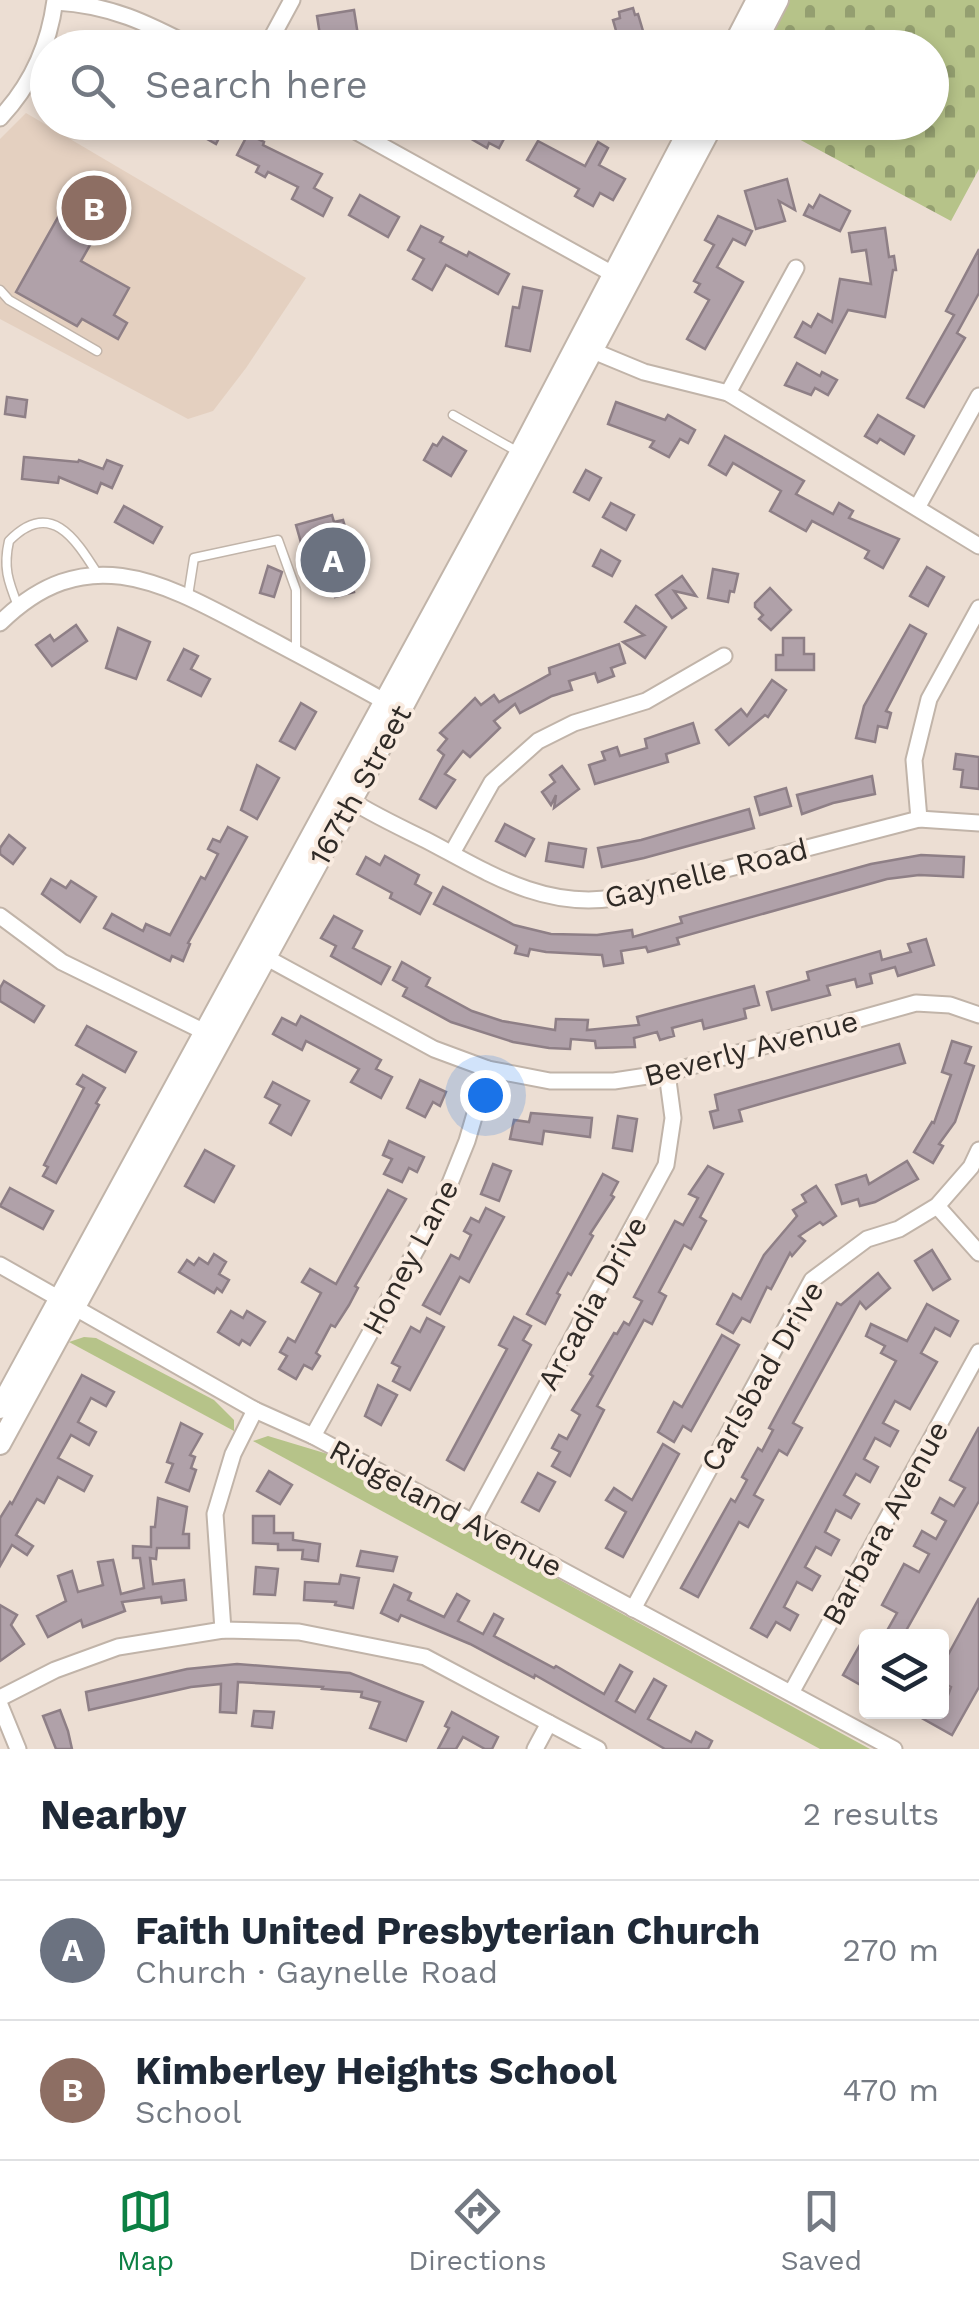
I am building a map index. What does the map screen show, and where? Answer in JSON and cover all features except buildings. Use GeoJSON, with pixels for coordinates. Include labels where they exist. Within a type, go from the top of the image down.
{"type":"FeatureCollection","features":[{"type":"Feature","properties":{"kind":"main road"},"geometry":{"type":"LineString","coordinates":[[744,30],[762,4]]}},
{"type":"Feature","properties":{"kind":"main road"},"geometry":{"type":"LineString","coordinates":[[757,30],[762,4]]}},
{"type":"Feature","properties":{"kind":"main road","name":"167th Street"},"geometry":{"type":"LineString","coordinates":[[622,280],[685,140]]}},
{"type":"Feature","properties":{"kind":"main road","name":"167th Street"},"geometry":{"type":"LineString","coordinates":[[0,1444],[67,1303],[622,280],[704,140]]}},
{"type":"Feature","properties":{"kind":"main road","name":"167th Street"},"geometry":{"type":"LineString","coordinates":[[393,706],[520,453],[586,348]]}},
{"type":"Feature","properties":{"kind":"main road","name":"167th Street"},"geometry":{"type":"LineString","coordinates":[[0,1408],[67,1303]]}},
{"type":"Feature","properties":{"kind":"street"},"geometry":{"type":"LineString","coordinates":[[276,30],[292,0]]}},
{"type":"Feature","properties":{"kind":"street"},"geometry":{"type":"LineString","coordinates":[[49,30],[56,1],[92,4],[160,30]]}},
{"type":"Feature","properties":{"kind":"street"},"geometry":{"type":"LineString","coordinates":[[0,118],[30,78]]}},
{"type":"Feature","properties":{"kind":"street"},"geometry":{"type":"LineString","coordinates":[[371,140],[622,280]]}},
{"type":"Feature","properties":{"kind":"street"},"geometry":{"type":"LineString","coordinates":[[728,392],[796,268]]}},
{"type":"Feature","properties":{"kind":"street"},"geometry":{"type":"LineString","coordinates":[[586,348],[644,372],[728,392],[979,546]]}},
{"type":"Feature","properties":{"kind":"street"},"geometry":{"type":"LineString","coordinates":[[918,506],[979,396]]}},
{"type":"Feature","properties":{"kind":"street"},"geometry":{"type":"LineString","coordinates":[[0,623],[18,606],[67,580],[98,574],[146,579],[188,596],[393,706]]}},
{"type":"Feature","properties":{"kind":"street"},"geometry":{"type":"LineString","coordinates":[[919,819],[914,760],[929,700],[979,608]]}},
{"type":"Feature","properties":{"kind":"street"},"geometry":{"type":"LineString","coordinates":[[452,853],[492,782],[538,740],[574,723],[646,701],[724,656]]}},
{"type":"Feature","properties":{"kind":"street","name":"Gaynelle Road"},"geometry":{"type":"LineString","coordinates":[[344,796],[526,891],[569,900],[598,900],[919,819],[979,823]]}},
{"type":"Feature","properties":{"kind":"street"},"geometry":{"type":"LineString","coordinates":[[0,916],[62,962],[213,1036]]}},
{"type":"Feature","properties":{"kind":"street","name":"Beverly Avenue"},"geometry":{"type":"LineString","coordinates":[[258,953],[434,1048],[488,1069],[550,1081],[614,1081],[667,1073],[916,1003],[950,1005],[979,1015]]}},
{"type":"Feature","properties":{"kind":"street","name":"Honey Lane"},"geometry":{"type":"LineString","coordinates":[[313,1436],[442,1203],[467,1141],[488,1069]]}},
{"type":"Feature","properties":{"kind":"street","name":"Arcadia Drive"},"geometry":{"type":"LineString","coordinates":[[472,1522],[666,1164],[673,1118],[667,1073]]}},
{"type":"Feature","properties":{"kind":"street","name":"Carlsbad Drive"},"geometry":{"type":"LineString","coordinates":[[633,1609],[812,1280],[867,1240],[900,1229],[937,1206],[971,1166],[979,1150]]}},
{"type":"Feature","properties":{"kind":"street"},"geometry":{"type":"LineString","coordinates":[[937,1206],[979,1253]]}},
{"type":"Feature","properties":{"kind":"street","name":"Ridgeland Avenue"},"geometry":{"type":"LineString","coordinates":[[0,1265],[256,1410],[313,1436],[894,1749]]}},
{"type":"Feature","properties":{"kind":"street","name":"Barbara Avenue"},"geometry":{"type":"LineString","coordinates":[[791,1693],[979,1352]]}},
{"type":"Feature","properties":{"kind":"street"},"geometry":{"type":"LineString","coordinates":[[223,1630],[216,1514],[234,1454],[256,1410]]}},
{"type":"Feature","properties":{"kind":"street"},"geometry":{"type":"LineString","coordinates":[[18,1749],[0,1701],[55,1670],[118,1647],[223,1630],[298,1632],[424,1658],[598,1749]]}},
{"type":"Feature","properties":{"kind":"street"},"geometry":{"type":"LineString","coordinates":[[534,1749],[550,1722]]}},
{"type":"Feature","properties":{"kind":"lane"},"geometry":{"type":"LineString","coordinates":[[0,290],[9,300],[97,351]]}},
{"type":"Feature","properties":{"kind":"lane"},"geometry":{"type":"LineString","coordinates":[[452,414],[520,453]]}},
{"type":"Feature","properties":{"kind":"lane"},"geometry":{"type":"LineString","coordinates":[[18,606],[4,560],[9,541],[32,524],[46,522],[75,538],[98,574]]}},
{"type":"Feature","properties":{"kind":"lane"},"geometry":{"type":"LineString","coordinates":[[188,596],[194,558],[278,540],[296,590],[296,653]]}},
{"type":"Feature","properties":{"kind":"shaded area"},"geometry":{"type":"Polygon","coordinates":[[[26,113],[30,115],[30,140],[72,140],[306,278],[213,411],[188,419],[0,319],[0,139],[26,113]]]}},
{"type":"Feature","properties":{"kind":"green space"},"geometry":{"type":"Polygon","coordinates":[[[790,0],[979,0],[979,169],[951,221],[801,140],[949,140],[949,30],[774,30],[790,0]]]}},
{"type":"Feature","properties":{"kind":"green space"},"geometry":{"type":"Polygon","coordinates":[[[96,1338],[214,1400],[234,1420],[234,1431],[69,1342],[96,1338]]]}},
{"type":"Feature","properties":{"kind":"green space"},"geometry":{"type":"Polygon","coordinates":[[[268,1436],[331,1455],[870,1749],[820,1749],[253,1441],[268,1436]]]}},
{"type":"Feature","properties":{"kind":"place","name":"Kimberley Heights School"},"geometry":{"type":"Point","coordinates":[94,208]}},
{"type":"Feature","properties":{"kind":"place","name":"Faith United Presbyterian Church"},"geometry":{"type":"Point","coordinates":[333,560]}}]}
